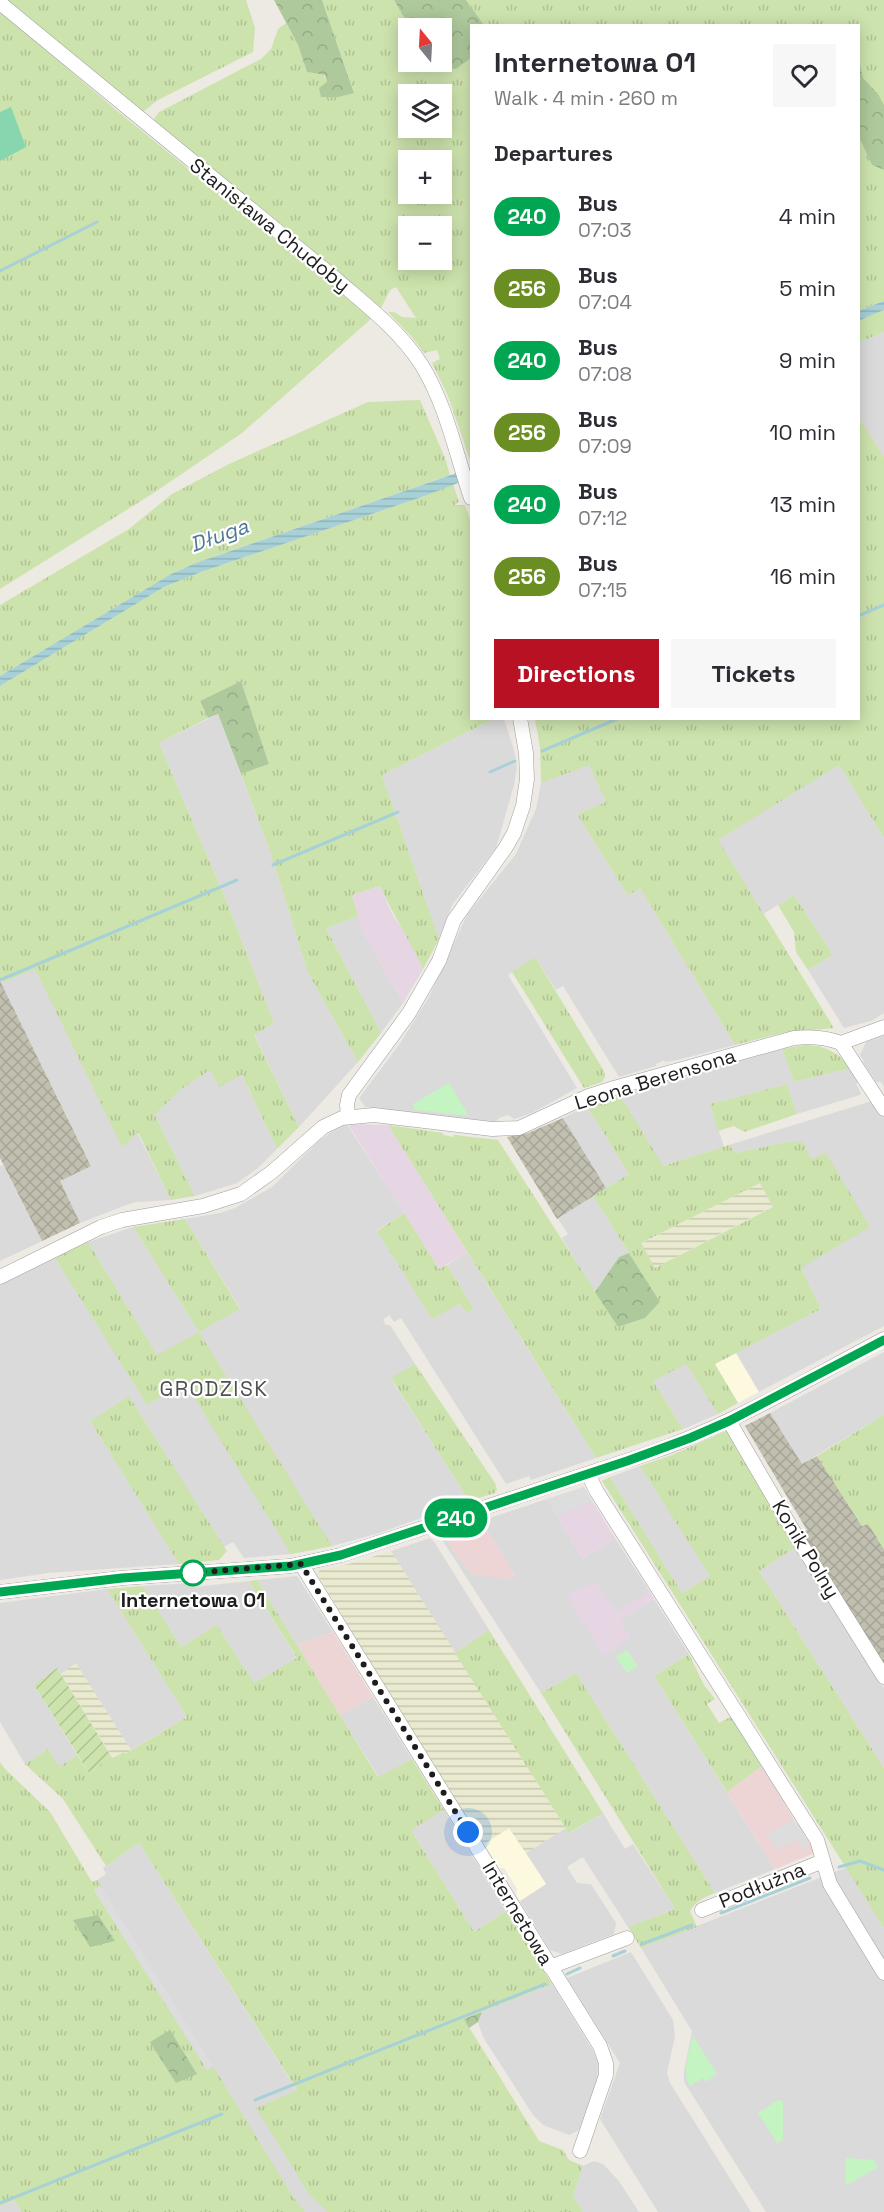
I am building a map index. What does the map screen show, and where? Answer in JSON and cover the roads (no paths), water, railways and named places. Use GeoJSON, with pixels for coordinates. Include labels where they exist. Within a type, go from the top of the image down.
{"type":"FeatureCollection","features":[{"type":"Feature","properties":{"kind":"street","name":"Stanisława Chudoby"},"geometry":{"type":"LineString","coordinates":[[0,3],[385,321],[412,351],[432,383],[470,495]]}},
{"type":"Feature","properties":{"kind":"street"},"geometry":{"type":"LineString","coordinates":[[348,1117],[348,1095],[409,1013],[439,961],[454,920],[514,833],[525,800],[527,779],[526,753],[520,720]]}},
{"type":"Feature","properties":{"kind":"street"},"geometry":{"type":"LineString","coordinates":[[884,1027],[841,1043],[884,1109]]}},
{"type":"Feature","properties":{"kind":"street","name":"Leona Berensona"},"geometry":{"type":"LineString","coordinates":[[0,1277],[92,1232],[122,1220],[203,1206],[241,1194],[272,1172],[323,1127],[348,1117],[374,1115],[492,1129],[519,1128],[586,1097],[794,1038],[814,1036],[841,1043]]}},
{"type":"Feature","properties":{"kind":"street"},"geometry":{"type":"LineString","coordinates":[[0,1592],[122,1578],[301,1564],[361,1550],[660,1450],[729,1421],[884,1340]]}},
{"type":"Feature","properties":{"kind":"street","name":"Konik Polny"},"geometry":{"type":"LineString","coordinates":[[729,1421],[799,1541],[884,1677]]}},
{"type":"Feature","properties":{"kind":"street"},"geometry":{"type":"LineString","coordinates":[[588,1474],[597,1492],[817,1840],[830,1884],[884,1973]]}},
{"type":"Feature","properties":{"kind":"street","name":"Internetowa"},"geometry":{"type":"LineString","coordinates":[[301,1564],[600,2046],[606,2063],[605,2081],[580,2151]]}},
{"type":"Feature","properties":{"kind":"street","name":"Podłużna"},"geometry":{"type":"LineString","coordinates":[[702,1910],[823,1861]]}},
{"type":"Feature","properties":{"kind":"street"},"geometry":{"type":"LineString","coordinates":[[550,1967],[627,1938]]}},
{"type":"Feature","properties":{"kind":"water"},"geometry":{"type":"Polygon","coordinates":[[[884,301],[884,310],[860,320],[860,310],[884,301]]]}},
{"type":"Feature","properties":{"kind":"water"},"geometry":{"type":"Polygon","coordinates":[[[470,468],[470,478],[164,587],[0,686],[0,676],[171,574],[196,563],[470,468]]]}},
{"type":"Feature","properties":{"kind":"waterway"},"geometry":{"type":"LineString","coordinates":[[0,271],[97,222]]}},
{"type":"Feature","properties":{"kind":"waterway"},"geometry":{"type":"LineString","coordinates":[[860,615],[884,605]]}},
{"type":"Feature","properties":{"kind":"waterway"},"geometry":{"type":"LineString","coordinates":[[542,751],[614,720]]}},
{"type":"Feature","properties":{"kind":"waterway"},"geometry":{"type":"LineString","coordinates":[[490,772],[515,761]]}},
{"type":"Feature","properties":{"kind":"waterway"},"geometry":{"type":"LineString","coordinates":[[273,865],[398,812]]}},
{"type":"Feature","properties":{"kind":"waterway"},"geometry":{"type":"LineString","coordinates":[[0,980],[237,880]]}},
{"type":"Feature","properties":{"kind":"waterway"},"geometry":{"type":"LineString","coordinates":[[839,1867],[860,1861],[884,1870]]}},
{"type":"Feature","properties":{"kind":"waterway"},"geometry":{"type":"LineString","coordinates":[[721,1913],[810,1878]]}},
{"type":"Feature","properties":{"kind":"waterway"},"geometry":{"type":"LineString","coordinates":[[642,1944],[692,1925]]}},
{"type":"Feature","properties":{"kind":"waterway"},"geometry":{"type":"LineString","coordinates":[[613,1956],[625,1951]]}},
{"type":"Feature","properties":{"kind":"waterway"},"geometry":{"type":"LineString","coordinates":[[567,1974],[580,1968]]}},
{"type":"Feature","properties":{"kind":"waterway"},"geometry":{"type":"LineString","coordinates":[[255,2100],[545,1984]]}},
{"type":"Feature","properties":{"kind":"waterway"},"geometry":{"type":"LineString","coordinates":[[0,2203],[222,2114]]}},
{"type":"Feature","properties":{"kind":"place","name":"Internetowa 01"},"geometry":{"type":"Point","coordinates":[193,1573]}},
{"type":"Feature","properties":{"kind":"district","name":"GRODZISK"},"geometry":{"type":"Point","coordinates":[214,1388]}},
{"type":"Feature","properties":{"kind":"water label","name":"Długa"},"geometry":{"type":"Point","coordinates":[219,535]}}]}
